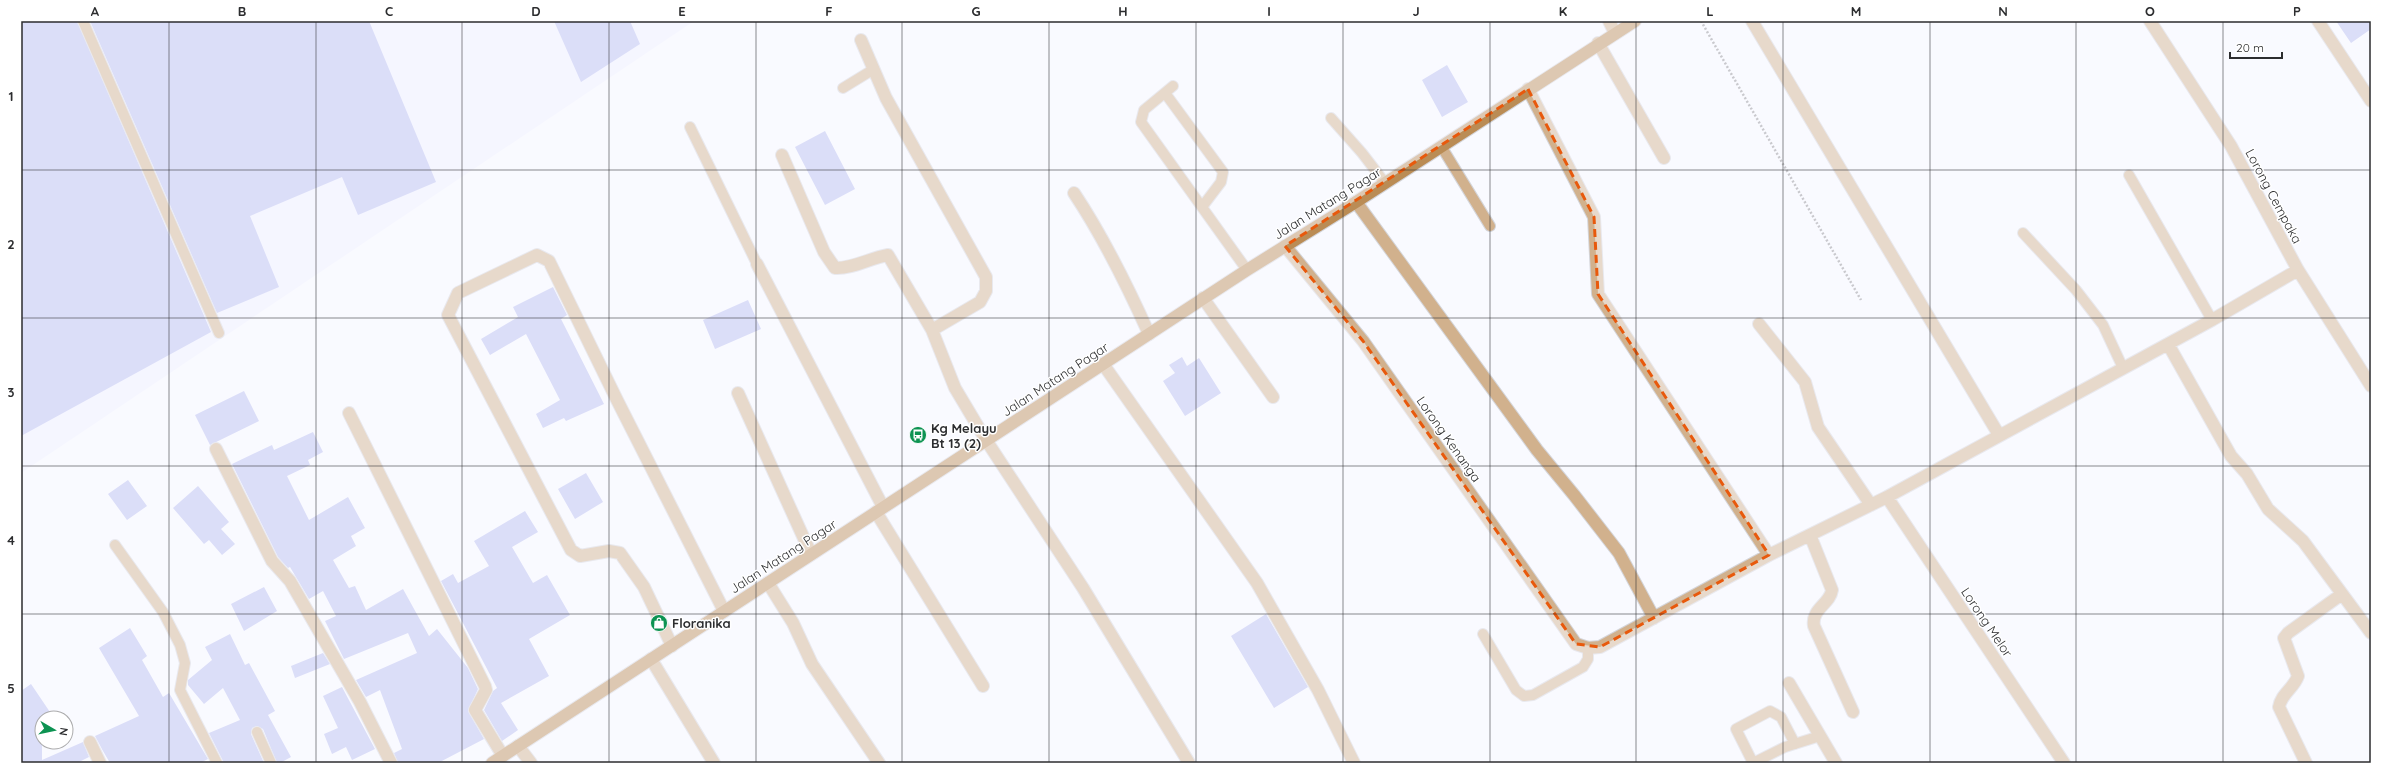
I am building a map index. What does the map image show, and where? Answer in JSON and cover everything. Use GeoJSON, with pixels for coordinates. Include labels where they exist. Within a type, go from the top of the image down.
{"type":"FeatureCollection","features":[{"type":"Feature","properties":{"kind":"main road","name":"Jalan Matang Pagar"},"geometry":{"type":"LineString","coordinates":[[492,763],[1203,298],[1356,202],[1598,43],[1634,21]]}},
{"type":"Feature","properties":{"kind":"street"},"geometry":{"type":"LineString","coordinates":[[1609,21],[1615,33]]}},
{"type":"Feature","properties":{"kind":"street"},"geometry":{"type":"LineString","coordinates":[[1752,21],[1999,435]]}},
{"type":"Feature","properties":{"kind":"street","name":"Lorong Cempaka"},"geometry":{"type":"LineString","coordinates":[[2150,21],[2231,146],[2298,270],[2371,386]]}},
{"type":"Feature","properties":{"kind":"street"},"geometry":{"type":"LineString","coordinates":[[2318,21],[2371,101]]}},
{"type":"Feature","properties":{"kind":"street"},"geometry":{"type":"LineString","coordinates":[[861,40],[886,98],[986,277],[986,291],[980,302],[932,330]]}},
{"type":"Feature","properties":{"kind":"street"},"geometry":{"type":"LineString","coordinates":[[1598,43],[1664,158]]}},
{"type":"Feature","properties":{"kind":"street"},"geometry":{"type":"LineString","coordinates":[[1528,89],[1594,217],[1598,294],[1768,555]]}},
{"type":"Feature","properties":{"kind":"street"},"geometry":{"type":"LineString","coordinates":[[782,155],[824,252],[835,268],[844,269],[870,258],[888,255],[932,330],[955,388],[986,440],[1083,588],[1189,763]]}},
{"type":"Feature","properties":{"kind":"street"},"geometry":{"type":"LineString","coordinates":[[1074,193],[1100,232],[1118,266],[1149,334]]}},
{"type":"Feature","properties":{"kind":"street"},"geometry":{"type":"LineString","coordinates":[[1356,202],[1537,450],[1574,494],[1619,553],[1654,618]]}},
{"type":"Feature","properties":{"kind":"street","name":"Lorong Kenanga"},"geometry":{"type":"LineString","coordinates":[[1285,246],[1363,340],[1576,644],[1588,648]]}},
{"type":"Feature","properties":{"kind":"street"},"geometry":{"type":"LineString","coordinates":[[672,646],[644,587],[620,553],[609,551],[580,556],[571,550],[448,315],[458,293],[537,255],[549,261],[617,400],[724,611]]}},
{"type":"Feature","properties":{"kind":"street"},"geometry":{"type":"LineString","coordinates":[[757,264],[879,510],[983,686]]}},
{"type":"Feature","properties":{"kind":"street"},"geometry":{"type":"LineString","coordinates":[[1588,648],[1600,647],[1768,555],[1888,497],[2212,320],[2298,270]]}},
{"type":"Feature","properties":{"kind":"street"},"geometry":{"type":"LineString","coordinates":[[1203,298],[1273,397]]}},
{"type":"Feature","properties":{"kind":"street"},"geometry":{"type":"LineString","coordinates":[[1759,324],[1805,382],[1818,427],[1871,505]]}},
{"type":"Feature","properties":{"kind":"street"},"geometry":{"type":"LineString","coordinates":[[2168,344],[2231,456],[2247,474],[2268,509],[2303,540],[2371,633]]}},
{"type":"Feature","properties":{"kind":"street"},"geometry":{"type":"LineString","coordinates":[[1103,364],[1257,583],[1318,690],[1354,763]]}},
{"type":"Feature","properties":{"kind":"street"},"geometry":{"type":"LineString","coordinates":[[738,393],[811,554]]}},
{"type":"Feature","properties":{"kind":"street"},"geometry":{"type":"LineString","coordinates":[[349,413],[485,686],[486,690],[475,710],[503,756]]}},
{"type":"Feature","properties":{"kind":"street"},"geometry":{"type":"LineString","coordinates":[[216,449],[272,561],[290,581],[360,702],[391,763]]}},
{"type":"Feature","properties":{"kind":"street","name":"Lorong Melor"},"geometry":{"type":"LineString","coordinates":[[1888,497],[2064,763]]}},
{"type":"Feature","properties":{"kind":"street"},"geometry":{"type":"LineString","coordinates":[[1810,535],[1832,590],[1831,597],[1816,613],[1813,619],[1814,626],[1853,712]]}},
{"type":"Feature","properties":{"kind":"street"},"geometry":{"type":"LineString","coordinates":[[768,583],[793,623],[812,664],[880,763]]}},
{"type":"Feature","properties":{"kind":"street"},"geometry":{"type":"LineString","coordinates":[[2306,763],[2278,707],[2298,676],[2284,638],[2288,633],[2342,594]]}},
{"type":"Feature","properties":{"kind":"street"},"geometry":{"type":"LineString","coordinates":[[651,659],[714,763]]}},
{"type":"Feature","properties":{"kind":"street"},"geometry":{"type":"LineString","coordinates":[[1789,683],[1836,763]]}},
{"type":"Feature","properties":{"kind":"street"},"geometry":{"type":"LineString","coordinates":[[90,742],[100,763]]}},
{"type":"Feature","properties":{"kind":"street"},"geometry":{"type":"LineString","coordinates":[[518,746],[531,763]]}},
{"type":"Feature","properties":{"kind":"lane"},"geometry":{"type":"LineString","coordinates":[[84,21],[219,333]]}},
{"type":"Feature","properties":{"kind":"lane"},"geometry":{"type":"LineString","coordinates":[[844,88],[874,69]]}},
{"type":"Feature","properties":{"kind":"lane"},"geometry":{"type":"LineString","coordinates":[[1202,207],[1221,182],[1223,172],[1169,90],[1144,110],[1141,122],[1247,270]]}},
{"type":"Feature","properties":{"kind":"lane"},"geometry":{"type":"LineString","coordinates":[[1331,118],[1362,153],[1385,183]]}},
{"type":"Feature","properties":{"kind":"lane"},"geometry":{"type":"LineString","coordinates":[[690,128],[757,264]]}},
{"type":"Feature","properties":{"kind":"lane"},"geometry":{"type":"LineString","coordinates":[[1441,146],[1490,226]]}},
{"type":"Feature","properties":{"kind":"lane"},"geometry":{"type":"LineString","coordinates":[[2129,175],[2212,320]]}},
{"type":"Feature","properties":{"kind":"lane"},"geometry":{"type":"LineString","coordinates":[[2023,233],[2076,290],[2103,325],[2123,368]]}},
{"type":"Feature","properties":{"kind":"lane"},"geometry":{"type":"LineString","coordinates":[[115,545],[163,612],[182,649],[185,664],[180,690],[218,763]]}},
{"type":"Feature","properties":{"kind":"lane"},"geometry":{"type":"LineString","coordinates":[[1483,634],[1516,690],[1524,696],[1533,695],[1583,667],[1588,659],[1588,648]]}},
{"type":"Feature","properties":{"kind":"lane"},"geometry":{"type":"LineString","coordinates":[[1795,744],[1781,717],[1770,711],[1736,729],[1753,763],[1795,744],[1820,736]]}},
{"type":"Feature","properties":{"kind":"lane"},"geometry":{"type":"LineString","coordinates":[[257,732],[271,763]]}},
{"type":"Feature","properties":{"kind":"path"},"geometry":{"type":"LineString","coordinates":[[1701,21],[1861,300]]}},
{"type":"Feature","properties":{"kind":"highlighted area"},"geometry":{"type":"Polygon","coordinates":[[[1528,89],[1594,217],[1598,294],[1769,555],[1600,647],[1576,644],[1363,341],[1285,246],[1528,89]]]}},
{"type":"Feature","properties":{"kind":"shaded area"},"geometry":{"type":"Polygon","coordinates":[[[21,21],[694,21],[21,473],[21,21]]]}},
{"type":"Feature","properties":{"kind":"building"},"geometry":{"type":"Polygon","coordinates":[[[21,21],[77,21],[211,332],[21,436],[21,21]]]}},
{"type":"Feature","properties":{"kind":"building"},"geometry":{"type":"Polygon","coordinates":[[[90,21],[369,21],[436,182],[358,215],[342,177],[250,216],[279,287],[217,313],[90,21]]]}},
{"type":"Feature","properties":{"kind":"building"},"geometry":{"type":"Polygon","coordinates":[[[554,21],[630,21],[640,44],[581,82],[554,21]]]}},
{"type":"Feature","properties":{"kind":"building"},"geometry":{"type":"Polygon","coordinates":[[[2336,21],[2371,21],[2371,29],[2351,43],[2336,21]]]}},
{"type":"Feature","properties":{"kind":"building"},"geometry":{"type":"Polygon","coordinates":[[[1447,65],[1468,102],[1442,117],[1422,80],[1447,65]]]}},
{"type":"Feature","properties":{"kind":"building"},"geometry":{"type":"Polygon","coordinates":[[[825,131],[855,189],[825,205],[795,147],[825,131]]]}},
{"type":"Feature","properties":{"kind":"building"},"geometry":{"type":"Polygon","coordinates":[[[553,287],[567,315],[561,319],[604,404],[566,421],[564,418],[543,428],[536,414],[560,400],[526,334],[490,355],[481,339],[518,317],[513,307],[553,287]]]}},
{"type":"Feature","properties":{"kind":"building"},"geometry":{"type":"Polygon","coordinates":[[[748,300],[761,329],[715,349],[703,320],[748,300]]]}},
{"type":"Feature","properties":{"kind":"building"},"geometry":{"type":"Polygon","coordinates":[[[1182,357],[1187,366],[1199,358],[1221,393],[1185,416],[1163,381],[1175,373],[1169,365],[1182,357]]]}},
{"type":"Feature","properties":{"kind":"building"},"geometry":{"type":"Polygon","coordinates":[[[244,391],[259,421],[210,445],[195,415],[244,391]]]}},
{"type":"Feature","properties":{"kind":"building"},"geometry":{"type":"Polygon","coordinates":[[[313,432],[323,452],[308,460],[310,465],[287,476],[309,520],[348,497],[365,528],[351,536],[356,546],[333,560],[349,588],[355,586],[366,610],[403,589],[429,636],[437,629],[468,668],[478,689],[468,711],[484,739],[438,763],[398,763],[394,753],[402,749],[380,690],[366,697],[356,680],[417,653],[408,633],[344,659],[325,621],[336,616],[323,591],[309,599],[290,567],[288,568],[278,557],[232,464],[272,445],[274,450],[313,432]]]}},
{"type":"Feature","properties":{"kind":"building"},"geometry":{"type":"Polygon","coordinates":[[[586,473],[603,502],[575,519],[558,489],[586,473]]]}},
{"type":"Feature","properties":{"kind":"building"},"geometry":{"type":"Polygon","coordinates":[[[128,480],[147,506],[127,520],[108,494],[128,480]]]}},
{"type":"Feature","properties":{"kind":"building"},"geometry":{"type":"Polygon","coordinates":[[[198,486],[229,522],[221,529],[235,544],[222,555],[209,540],[204,544],[173,508],[198,486]]]}},
{"type":"Feature","properties":{"kind":"building"},"geometry":{"type":"Polygon","coordinates":[[[525,511],[538,532],[512,547],[533,583],[547,575],[570,615],[529,639],[549,676],[501,703],[518,730],[502,741],[484,710],[493,691],[497,688],[441,581],[453,574],[458,583],[489,566],[474,541],[525,511]]]}},
{"type":"Feature","properties":{"kind":"building"},"geometry":{"type":"Polygon","coordinates":[[[264,587],[277,611],[244,631],[231,604],[264,587]]]}},
{"type":"Feature","properties":{"kind":"building"},"geometry":{"type":"Polygon","coordinates":[[[1266,614],[1308,687],[1274,708],[1231,636],[1266,614]]]}},
{"type":"Feature","properties":{"kind":"building"},"geometry":{"type":"Polygon","coordinates":[[[130,628],[147,656],[142,660],[163,697],[169,693],[208,759],[200,763],[110,763],[95,736],[139,716],[99,648],[130,628]]]}},
{"type":"Feature","properties":{"kind":"building"},"geometry":{"type":"Polygon","coordinates":[[[230,634],[245,665],[249,663],[275,711],[268,715],[291,757],[280,763],[277,763],[263,729],[257,726],[252,728],[251,734],[264,763],[224,763],[209,733],[240,720],[223,688],[204,704],[188,685],[188,680],[212,660],[205,647],[230,634]]]}},
{"type":"Feature","properties":{"kind":"building"},"geometry":{"type":"Polygon","coordinates":[[[323,653],[330,664],[295,678],[291,666],[323,653]]]}},
{"type":"Feature","properties":{"kind":"building"},"geometry":{"type":"Polygon","coordinates":[[[31,684],[49,710],[34,710],[34,750],[42,750],[42,760],[65,750],[74,750],[74,746],[83,742],[89,757],[77,763],[21,763],[21,691],[31,684]]]}},
{"type":"Feature","properties":{"kind":"building"},"geometry":{"type":"Polygon","coordinates":[[[342,687],[375,749],[352,760],[346,747],[332,754],[324,734],[338,728],[323,696],[342,687]]]}},
{"type":"Feature","properties":{"kind":"place","name":"Kg Melayu Bt 13 (2)"},"geometry":{"type":"Point","coordinates":[918,435]}},
{"type":"Feature","properties":{"kind":"place","name":"Floranika"},"geometry":{"type":"Point","coordinates":[659,623]}}]}
